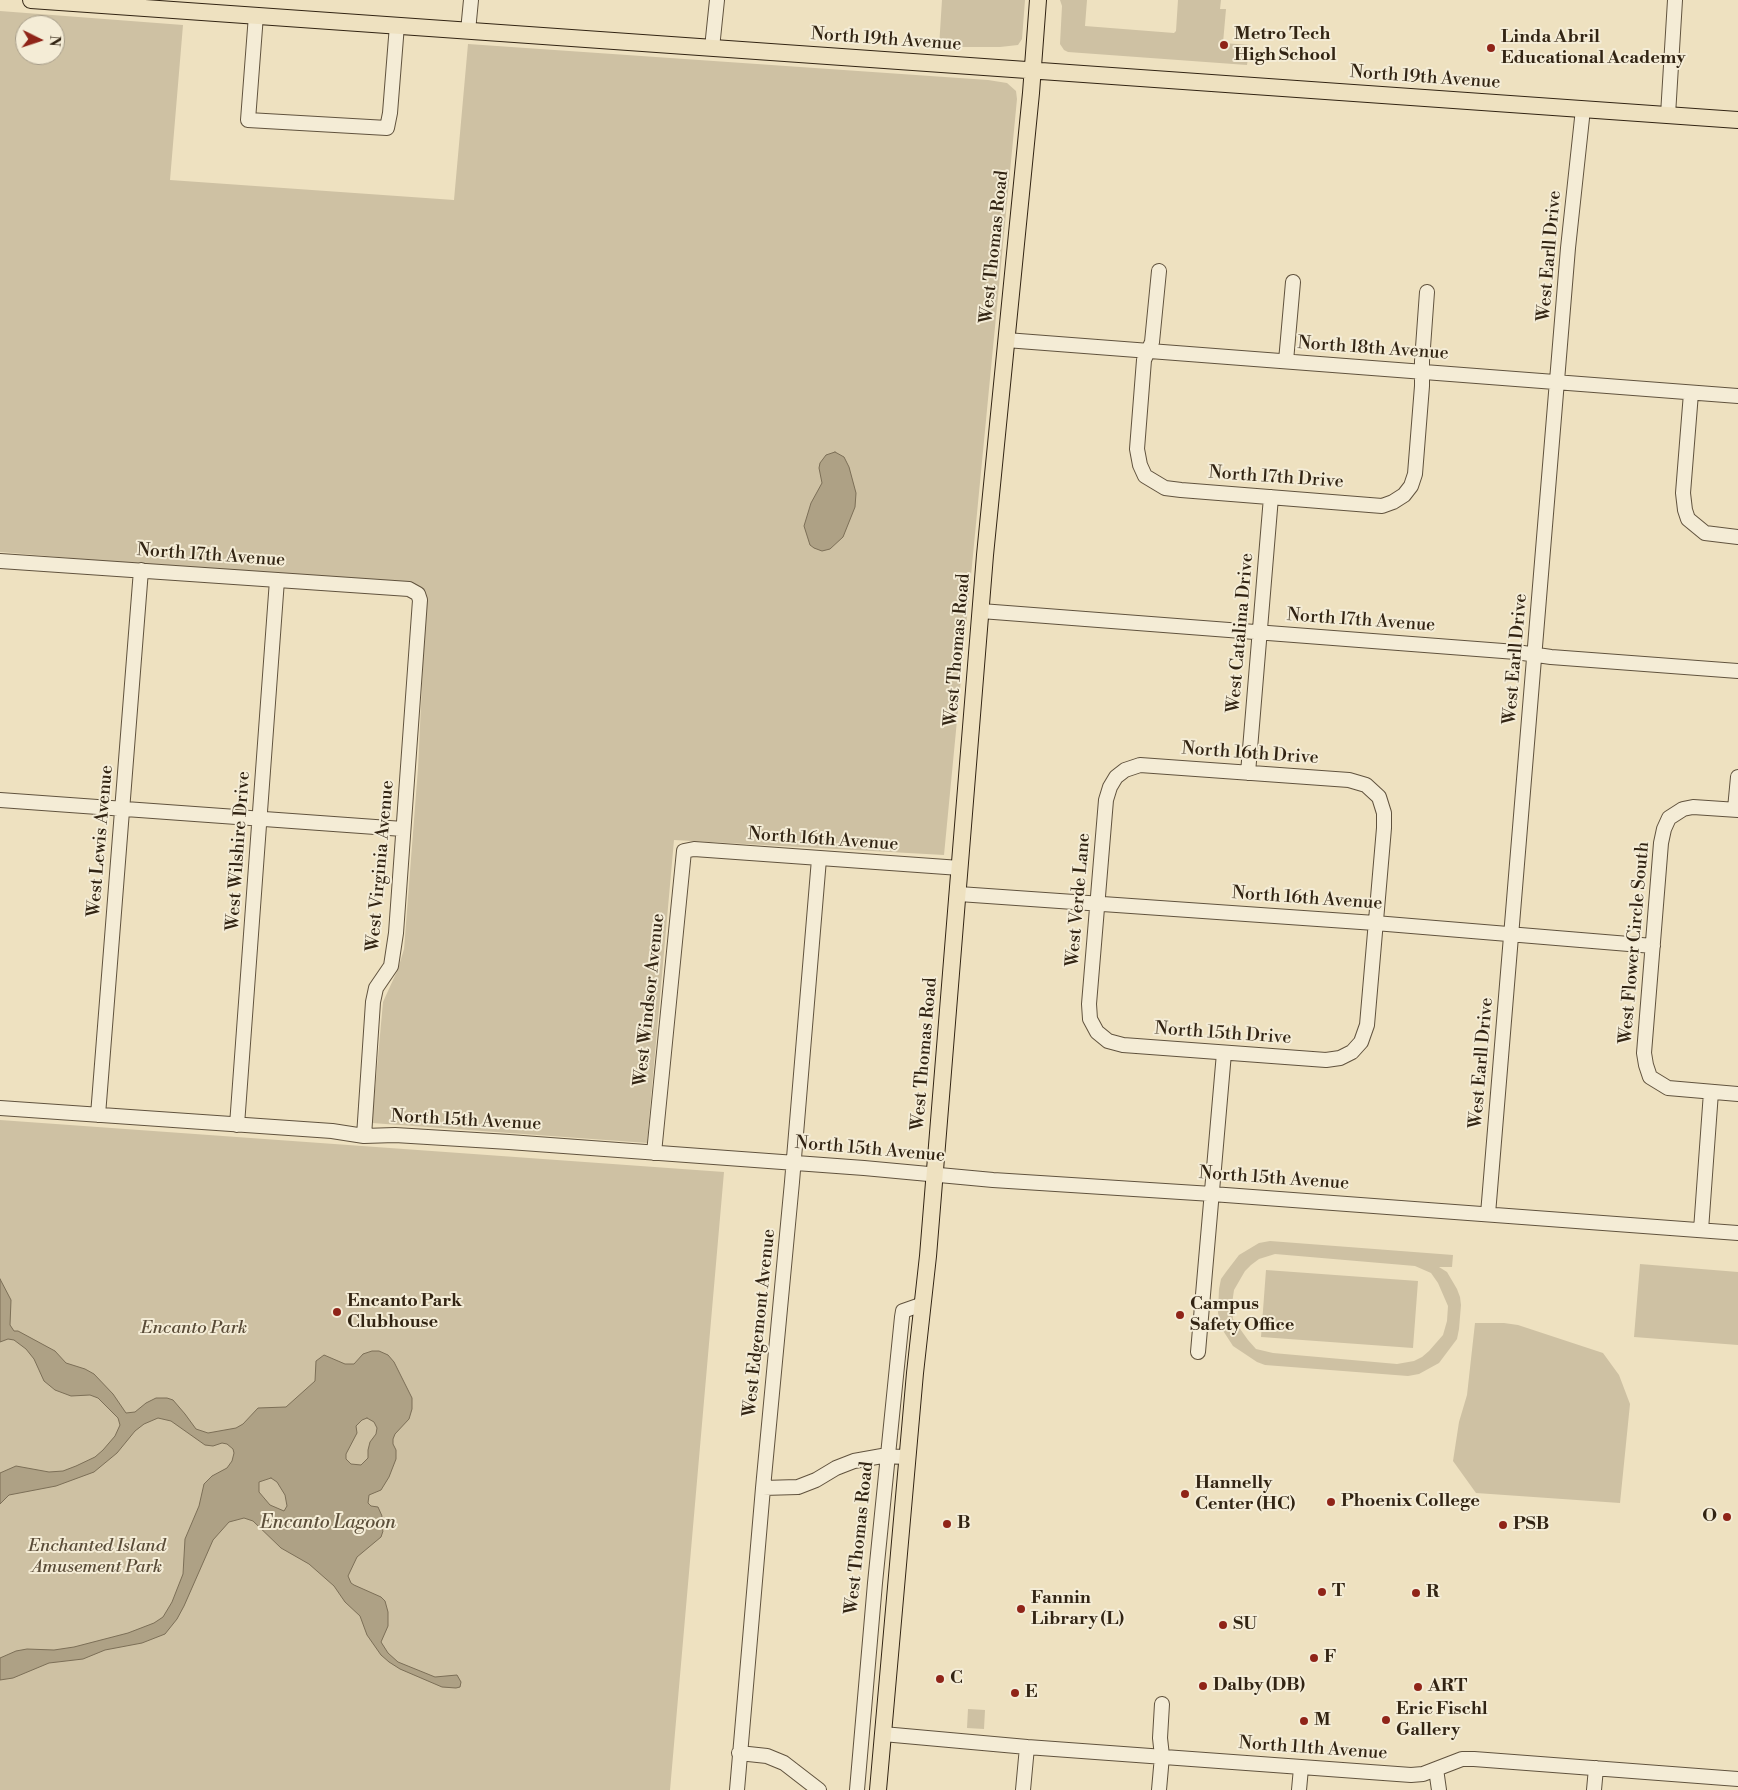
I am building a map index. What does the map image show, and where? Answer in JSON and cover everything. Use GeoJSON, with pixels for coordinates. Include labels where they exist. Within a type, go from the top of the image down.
{"type":"FeatureCollection","features":[{"type":"Feature","properties":{"kind":"main road","name":"North 19th Avenue"},"geometry":{"type":"LineString","coordinates":[[31,0],[171,5],[256,16],[1738,120]]}},
{"type":"Feature","properties":{"kind":"main road","name":"West Thomas Road"},"geometry":{"type":"LineString","coordinates":[[878,1790],[935,1175],[981,611],[1033,70],[1038,0]]}},
{"type":"Feature","properties":{"kind":"street"},"geometry":{"type":"LineString","coordinates":[[468,31],[471,0]]}},
{"type":"Feature","properties":{"kind":"street"},"geometry":{"type":"LineString","coordinates":[[712,48],[716,0]]}},
{"type":"Feature","properties":{"kind":"street"},"geometry":{"type":"LineString","coordinates":[[1668,115],[1675,0]]}},
{"type":"Feature","properties":{"kind":"street"},"geometry":{"type":"LineString","coordinates":[[256,16],[248,120],[387,128],[390,113],[397,26]]}},
{"type":"Feature","properties":{"kind":"street","name":"West Earll Drive"},"geometry":{"type":"LineString","coordinates":[[1488,1214],[1568,248],[1583,108]]}},
{"type":"Feature","properties":{"kind":"street"},"geometry":{"type":"LineString","coordinates":[[1148,350],[1152,342],[1159,271]]}},
{"type":"Feature","properties":{"kind":"street"},"geometry":{"type":"LineString","coordinates":[[1286,362],[1293,282]]}},
{"type":"Feature","properties":{"kind":"street"},"geometry":{"type":"LineString","coordinates":[[1422,372],[1428,292]]}},
{"type":"Feature","properties":{"kind":"street","name":"North 18th Avenue"},"geometry":{"type":"LineString","coordinates":[[1006,340],[1738,396]]}},
{"type":"Feature","properties":{"kind":"street","name":"North 17th Drive"},"geometry":{"type":"LineString","coordinates":[[1148,350],[1144,360],[1137,449],[1140,465],[1145,476],[1165,488],[1382,506],[1404,495],[1411,486],[1415,474],[1422,372]]}},
{"type":"Feature","properties":{"kind":"street"},"geometry":{"type":"LineString","coordinates":[[1691,392],[1683,493],[1688,520],[1705,533],[1738,537]]}},
{"type":"Feature","properties":{"kind":"street","name":"West Catalina Drive"},"geometry":{"type":"LineString","coordinates":[[1248,773],[1270,497]]}},
{"type":"Feature","properties":{"kind":"street"},"geometry":{"type":"LineString","coordinates":[[0,560],[0,568]]}},
{"type":"Feature","properties":{"kind":"street","name":"North 17th Avenue"},"geometry":{"type":"LineString","coordinates":[[0,560],[409,589],[418,594]]}},
{"type":"Feature","properties":{"kind":"street","name":"West Lewis Avenue"},"geometry":{"type":"LineString","coordinates":[[98,1115],[141,570]]}},
{"type":"Feature","properties":{"kind":"street","name":"West Wilshire Drive"},"geometry":{"type":"LineString","coordinates":[[238,1125],[277,580]]}},
{"type":"Feature","properties":{"kind":"street","name":"West Virginia Avenue"},"geometry":{"type":"LineString","coordinates":[[364,1136],[372,1002],[376,988],[391,966],[394,953],[420,600],[418,594]]}},
{"type":"Feature","properties":{"kind":"street","name":"North 17th Avenue"},"geometry":{"type":"LineString","coordinates":[[981,611],[1738,671]]}},
{"type":"Feature","properties":{"kind":"street","name":"North 16th Drive"},"geometry":{"type":"LineString","coordinates":[[1116,777],[1125,770],[1140,765],[1358,782],[1366,785],[1379,797],[1384,813],[1375,923]]}},
{"type":"Feature","properties":{"kind":"street","name":"West Verde Lane"},"geometry":{"type":"LineString","coordinates":[[1094,1027],[1090,1019],[1088,1004],[1106,800],[1110,787],[1116,777]]}},
{"type":"Feature","properties":{"kind":"street"},"geometry":{"type":"LineString","coordinates":[[1737,810],[1738,777]]}},
{"type":"Feature","properties":{"kind":"street"},"geometry":{"type":"LineString","coordinates":[[0,800],[403,829]]}},
{"type":"Feature","properties":{"kind":"street","name":"West Flower Circle South"},"geometry":{"type":"LineString","coordinates":[[1737,810],[1693,807],[1683,809],[1669,818],[1664,829],[1661,843],[1644,1053],[1650,1077],[1668,1088],[1738,1094]]}},
{"type":"Feature","properties":{"kind":"street","name":"North 16th Avenue"},"geometry":{"type":"LineString","coordinates":[[684,851],[694,849],[960,868]]}},
{"type":"Feature","properties":{"kind":"street","name":"West Windsor Avenue"},"geometry":{"type":"LineString","coordinates":[[654,1153],[684,851]]}},
{"type":"Feature","properties":{"kind":"street","name":"West Edgemont Avenue"},"geometry":{"type":"LineString","coordinates":[[737,1790],[794,1163],[819,858]]}},
{"type":"Feature","properties":{"kind":"street","name":"North 16th Avenue"},"geometry":{"type":"LineString","coordinates":[[958,894],[1097,902],[1653,946]]}},
{"type":"Feature","properties":{"kind":"street","name":"North 15th Drive"},"geometry":{"type":"LineString","coordinates":[[1094,1027],[1108,1040],[1124,1045],[1326,1060],[1340,1058],[1352,1052],[1361,1042],[1367,1025],[1375,923]]}},
{"type":"Feature","properties":{"kind":"street"},"geometry":{"type":"LineString","coordinates":[[1198,1352],[1224,1053]]}},
{"type":"Feature","properties":{"kind":"street"},"geometry":{"type":"LineString","coordinates":[[1701,1230],[1711,1092]]}},
{"type":"Feature","properties":{"kind":"street","name":"North 15th Avenue"},"geometry":{"type":"LineString","coordinates":[[0,1108],[332,1131],[364,1136],[422,1136],[1738,1233]]}},
{"type":"Feature","properties":{"kind":"street","name":"West Thomas Road"},"geometry":{"type":"LineString","coordinates":[[857,1790],[902,1317],[904,1310],[923,1304]]}},
{"type":"Feature","properties":{"kind":"street"},"geometry":{"type":"LineString","coordinates":[[763,1488],[798,1487],[854,1461],[908,1457]]}},
{"type":"Feature","properties":{"kind":"street"},"geometry":{"type":"LineString","coordinates":[[1159,1790],[1162,1756],[1160,1738],[1162,1704]]}},
{"type":"Feature","properties":{"kind":"street","name":"North 11th Avenue"},"geometry":{"type":"LineString","coordinates":[[883,1734],[1027,1747],[1411,1775],[1423,1774],[1462,1759],[1474,1759],[1738,1779]]}},
{"type":"Feature","properties":{"kind":"street"},"geometry":{"type":"LineString","coordinates":[[1023,1790],[1027,1747]]}},
{"type":"Feature","properties":{"kind":"street"},"geometry":{"type":"LineString","coordinates":[[740,1753],[767,1756],[784,1763],[819,1790]]}},
{"type":"Feature","properties":{"kind":"street"},"geometry":{"type":"LineString","coordinates":[[1299,1790],[1301,1768]]}},
{"type":"Feature","properties":{"kind":"street"},"geometry":{"type":"LineString","coordinates":[[1594,1790],[1596,1768]]}},
{"type":"Feature","properties":{"kind":"street"},"geometry":{"type":"LineString","coordinates":[[1436,1769],[1439,1790]]}},
{"type":"Feature","properties":{"kind":"green space"},"geometry":{"type":"Polygon","coordinates":[[[942,0],[1025,0],[1022,39],[1018,45],[1000,47],[939,47],[942,0]]]}},
{"type":"Feature","properties":{"kind":"green space"},"geometry":{"type":"Polygon","coordinates":[[[1060,0],[1087,0],[1085,26],[1174,33],[1176,31],[1178,0],[1221,0],[1220,9],[1226,9],[1223,43],[1250,45],[1247,65],[1068,52],[1060,44],[1062,6],[1060,0]]]}},
{"type":"Feature","properties":{"kind":"green space"},"geometry":{"type":"Polygon","coordinates":[[[0,11],[52,15],[15,15],[15,65],[65,65],[65,16],[183,25],[170,180],[454,200],[468,44],[988,80],[1007,83],[1016,91],[1017,99],[944,855],[674,840],[647,1143],[372,1123],[383,1002],[398,969],[404,949],[418,768],[426,600],[421,588],[0,552],[0,11]]]}},
{"type":"Feature","properties":{"kind":"green space"},"geometry":{"type":"Polygon","coordinates":[[[0,1120],[724,1172],[670,1790],[0,1790],[0,1120]]]}},
{"type":"Feature","properties":{"kind":"green space"},"geometry":{"type":"Polygon","coordinates":[[[1270,1241],[1453,1255],[1452,1267],[1439,1267],[1447,1272],[1460,1297],[1461,1305],[1457,1339],[1439,1363],[1419,1374],[1408,1376],[1265,1365],[1257,1362],[1233,1346],[1222,1329],[1218,1313],[1221,1279],[1239,1255],[1259,1243],[1270,1241]],[[1275,1254],[1259,1259],[1245,1271],[1234,1290],[1232,1304],[1233,1319],[1256,1349],[1273,1353],[1397,1364],[1414,1361],[1429,1351],[1443,1335],[1447,1321],[1448,1306],[1438,1283],[1431,1273],[1415,1266],[1275,1254]]]}},
{"type":"Feature","properties":{"kind":"green space"},"geometry":{"type":"Polygon","coordinates":[[[1640,1264],[1738,1272],[1738,1345],[1634,1337],[1640,1264]]]}},
{"type":"Feature","properties":{"kind":"green space"},"geometry":{"type":"Polygon","coordinates":[[[1266,1270],[1418,1281],[1413,1348],[1261,1337],[1266,1270]]]}},
{"type":"Feature","properties":{"kind":"green space"},"geometry":{"type":"Polygon","coordinates":[[[1475,1323],[1518,1325],[1603,1353],[1619,1375],[1630,1404],[1620,1503],[1476,1493],[1453,1461],[1459,1422],[1467,1395],[1475,1323]]]}},
{"type":"Feature","properties":{"kind":"green space"},"geometry":{"type":"Polygon","coordinates":[[[968,1709],[985,1710],[984,1729],[967,1728],[968,1709]]]}},
{"type":"Feature","properties":{"kind":"water"},"geometry":{"type":"Polygon","coordinates":[[[835,452],[844,457],[849,467],[856,493],[855,507],[843,537],[830,549],[822,551],[810,545],[804,526],[811,503],[822,483],[820,463],[826,455],[835,452]]]}},
{"type":"Feature","properties":{"kind":"water","name":"Encanto Lagoon"},"geometry":{"type":"Polygon","coordinates":[[[0,1279],[11,1300],[10,1325],[14,1331],[18,1331],[55,1351],[66,1363],[94,1374],[113,1394],[126,1413],[135,1412],[156,1398],[167,1398],[173,1400],[196,1429],[208,1433],[236,1428],[243,1424],[258,1408],[286,1407],[315,1381],[316,1361],[324,1355],[345,1364],[354,1364],[363,1354],[372,1351],[379,1351],[388,1355],[394,1362],[412,1398],[412,1409],[409,1419],[395,1434],[393,1439],[396,1459],[389,1477],[381,1490],[369,1495],[368,1503],[371,1506],[378,1507],[382,1516],[380,1525],[383,1531],[381,1537],[357,1557],[348,1576],[351,1583],[381,1597],[385,1601],[388,1612],[388,1626],[381,1642],[388,1653],[398,1662],[435,1677],[457,1675],[461,1682],[460,1687],[442,1687],[400,1669],[389,1662],[381,1655],[367,1635],[360,1616],[345,1602],[334,1586],[309,1564],[281,1548],[253,1521],[244,1518],[229,1522],[213,1540],[184,1606],[177,1619],[165,1634],[142,1643],[105,1650],[83,1659],[49,1663],[13,1678],[0,1680],[0,1658],[16,1651],[27,1649],[54,1650],[74,1647],[128,1633],[154,1623],[163,1617],[172,1602],[183,1574],[185,1539],[199,1506],[204,1484],[212,1476],[227,1468],[232,1461],[234,1453],[233,1449],[227,1444],[205,1445],[171,1421],[158,1418],[144,1424],[135,1431],[117,1453],[94,1472],[56,1486],[9,1495],[0,1504],[0,1473],[16,1466],[49,1472],[63,1471],[76,1466],[95,1457],[103,1450],[115,1436],[120,1425],[118,1418],[98,1398],[90,1395],[71,1396],[55,1390],[44,1381],[34,1359],[26,1349],[14,1340],[8,1339],[0,1342],[0,1279]],[[367,1418],[356,1426],[357,1433],[346,1454],[346,1459],[351,1464],[361,1465],[368,1458],[370,1442],[376,1434],[377,1428],[374,1422],[367,1418]],[[271,1478],[259,1482],[259,1492],[270,1505],[284,1511],[287,1506],[285,1495],[277,1482],[271,1478]]]}},
{"type":"Feature","properties":{"kind":"place","name":"Metro Tech High School"},"geometry":{"type":"Point","coordinates":[1224,45]}},
{"type":"Feature","properties":{"kind":"place","name":"Linda Abril Educational Academy"},"geometry":{"type":"Point","coordinates":[1491,48]}},
{"type":"Feature","properties":{"kind":"place","name":"Encanto Park Clubhouse"},"geometry":{"type":"Point","coordinates":[337,1312]}},
{"type":"Feature","properties":{"kind":"place","name":"Campus Safety Office"},"geometry":{"type":"Point","coordinates":[1180,1315]}},
{"type":"Feature","properties":{"kind":"place","name":"Hannelly Center (HC)"},"geometry":{"type":"Point","coordinates":[1185,1494]}},
{"type":"Feature","properties":{"kind":"place","name":"Phoenix College"},"geometry":{"type":"Point","coordinates":[1331,1502]}},
{"type":"Feature","properties":{"kind":"place","name":"O"},"geometry":{"type":"Point","coordinates":[1727,1517]}},
{"type":"Feature","properties":{"kind":"place","name":"B"},"geometry":{"type":"Point","coordinates":[947,1524]}},
{"type":"Feature","properties":{"kind":"place","name":"PSB"},"geometry":{"type":"Point","coordinates":[1503,1525]}},
{"type":"Feature","properties":{"kind":"place","name":"T"},"geometry":{"type":"Point","coordinates":[1322,1592]}},
{"type":"Feature","properties":{"kind":"place","name":"R"},"geometry":{"type":"Point","coordinates":[1416,1593]}},
{"type":"Feature","properties":{"kind":"place","name":"Fannin Library (L)"},"geometry":{"type":"Point","coordinates":[1021,1609]}},
{"type":"Feature","properties":{"kind":"place","name":"SU"},"geometry":{"type":"Point","coordinates":[1223,1625]}},
{"type":"Feature","properties":{"kind":"place","name":"F"},"geometry":{"type":"Point","coordinates":[1314,1658]}},
{"type":"Feature","properties":{"kind":"place","name":"C"},"geometry":{"type":"Point","coordinates":[940,1679]}},
{"type":"Feature","properties":{"kind":"place","name":"Dalby (DB)"},"geometry":{"type":"Point","coordinates":[1203,1686]}},
{"type":"Feature","properties":{"kind":"place","name":"ART"},"geometry":{"type":"Point","coordinates":[1418,1687]}},
{"type":"Feature","properties":{"kind":"place","name":"E"},"geometry":{"type":"Point","coordinates":[1015,1693]}},
{"type":"Feature","properties":{"kind":"place","name":"Eric Fischl Gallery"},"geometry":{"type":"Point","coordinates":[1386,1720]}},
{"type":"Feature","properties":{"kind":"place","name":"M"},"geometry":{"type":"Point","coordinates":[1304,1721]}},
{"type":"Feature","properties":{"kind":"park label","name":"Encanto Park"},"geometry":{"type":"Point","coordinates":[194,1329]}},
{"type":"Feature","properties":{"kind":"park label","name":"Enchanted Island Amusement Park"},"geometry":{"type":"Point","coordinates":[97,1557]}}]}
